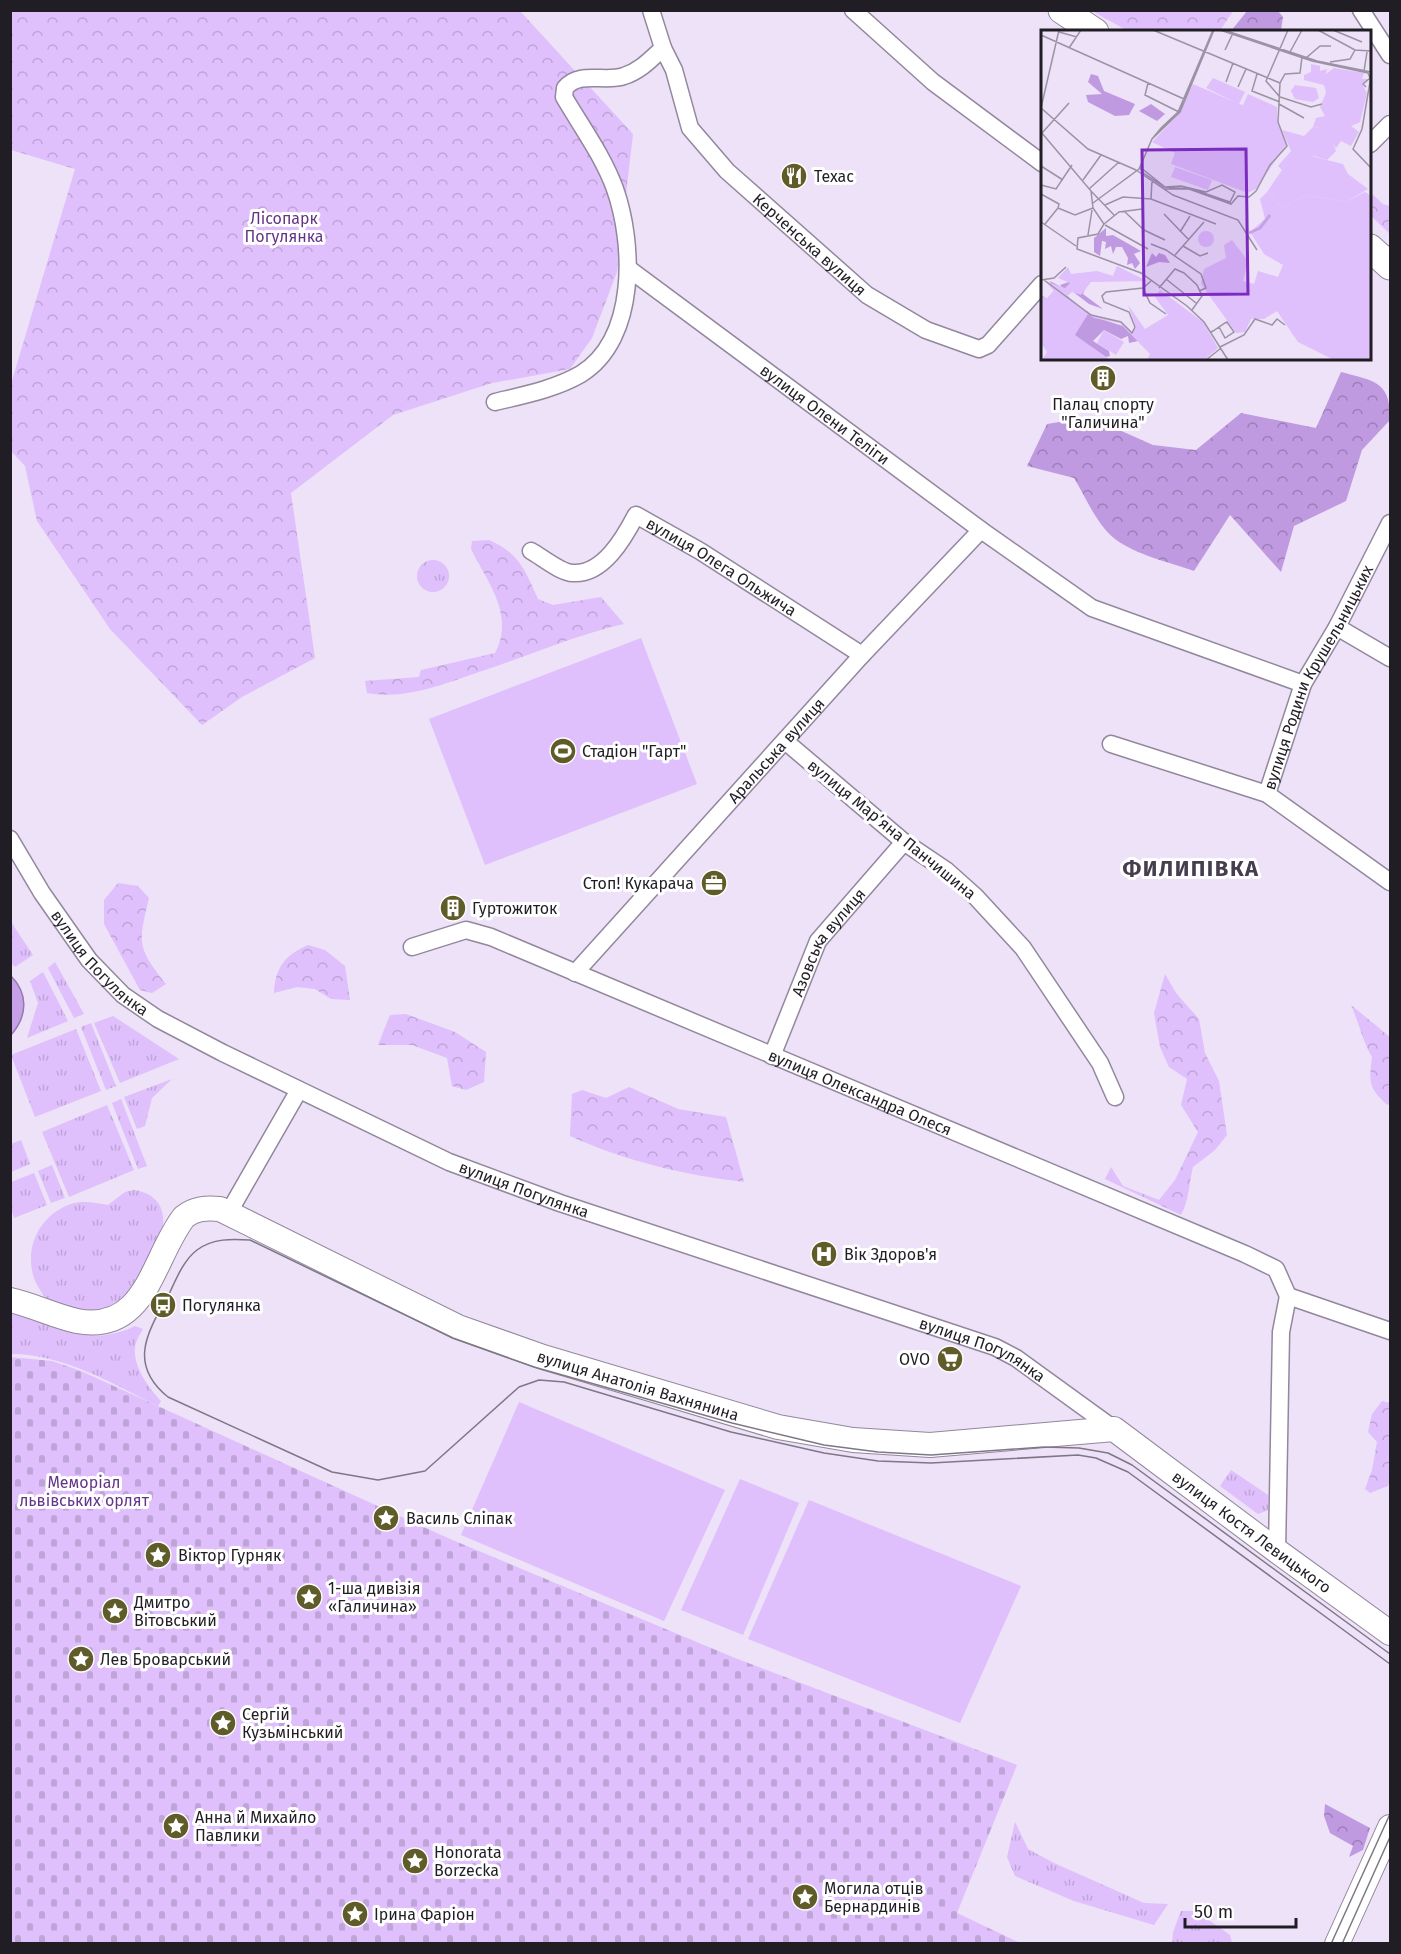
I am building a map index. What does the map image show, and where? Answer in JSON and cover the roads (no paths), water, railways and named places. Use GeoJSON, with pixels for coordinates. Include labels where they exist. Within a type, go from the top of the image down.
{"type":"FeatureCollection","features":[{"type":"Feature","properties":{"kind":"main road"},"geometry":{"type":"LineString","coordinates":[[1062,10],[1092,30]]}},
{"type":"Feature","properties":{"kind":"main road"},"geometry":{"type":"LineString","coordinates":[[1371,249],[1390,267]]}},
{"type":"Feature","properties":{"kind":"street","name":"Керченська вулиця"},"geometry":{"type":"LineString","coordinates":[[651,10],[663,48],[674,70],[690,128],[727,171],[867,296],[926,330],[979,349],[988,345],[1041,285]]}},
{"type":"Feature","properties":{"kind":"street"},"geometry":{"type":"LineString","coordinates":[[853,10],[933,82],[1041,162]]}},
{"type":"Feature","properties":{"kind":"street"},"geometry":{"type":"LineString","coordinates":[[1360,10],[1390,55]]}},
{"type":"Feature","properties":{"kind":"street"},"geometry":{"type":"LineString","coordinates":[[495,402],[546,389],[582,373],[598,359],[615,332],[624,309],[629,269],[624,225],[615,188],[564,97],[565,88],[577,79],[622,77],[638,70],[663,48]]}},
{"type":"Feature","properties":{"kind":"street"},"geometry":{"type":"LineString","coordinates":[[1371,143],[1390,124]]}},
{"type":"Feature","properties":{"kind":"street","name":"вулиця Олени Теліги"},"geometry":{"type":"LineString","coordinates":[[629,269],[981,530],[1092,608],[1303,684]]}},
{"type":"Feature","properties":{"kind":"street","name":"вулиця Олега Ольжича"},"geometry":{"type":"LineString","coordinates":[[531,551],[571,574],[589,571],[605,562],[636,515],[700,551],[862,655]]}},
{"type":"Feature","properties":{"kind":"street","name":"вулиця Родини Крушельницьких"},"geometry":{"type":"LineString","coordinates":[[1390,523],[1336,627],[1303,684],[1267,794],[1390,882]]}},
{"type":"Feature","properties":{"kind":"street","name":"Аральська вулиця"},"geometry":{"type":"LineString","coordinates":[[576,973],[862,655],[981,530]]}},
{"type":"Feature","properties":{"kind":"street"},"geometry":{"type":"LineString","coordinates":[[1336,627],[1390,658]]}},
{"type":"Feature","properties":{"kind":"street","name":"вулиця Марʼяна Панчишина"},"geometry":{"type":"LineString","coordinates":[[785,741],[904,842],[947,871],[975,896],[1023,948],[1100,1063],[1115,1097]]}},
{"type":"Feature","properties":{"kind":"street"},"geometry":{"type":"LineString","coordinates":[[1111,744],[1267,794]]}},
{"type":"Feature","properties":{"kind":"street","name":"вулиця Погулянка"},"geometry":{"type":"LineString","coordinates":[[10,838],[42,893],[89,960],[123,995],[158,1019],[223,1053],[449,1161],[560,1203],[995,1347],[1016,1358],[1114,1429]]}},
{"type":"Feature","properties":{"kind":"street","name":"Азовська вулиця"},"geometry":{"type":"LineString","coordinates":[[772,1056],[818,942],[904,842]]}},
{"type":"Feature","properties":{"kind":"street","name":"вулиця Олександра Олеся"},"geometry":{"type":"LineString","coordinates":[[412,947],[466,930],[491,937],[1061,1175],[1265,1263],[1276,1269],[1288,1296]]}},
{"type":"Feature","properties":{"kind":"street"},"geometry":{"type":"LineString","coordinates":[[229,1212],[299,1090]]}},
{"type":"Feature","properties":{"kind":"street","name":"вулиця Анатолія Вахнянина"},"geometry":{"type":"LineString","coordinates":[[10,1299],[78,1321],[100,1322],[120,1316],[138,1300],[179,1224],[191,1211],[211,1208],[229,1212],[458,1327],[543,1357],[778,1427],[853,1440],[930,1445],[1114,1429]]}},
{"type":"Feature","properties":{"kind":"street"},"geometry":{"type":"LineString","coordinates":[[1277,1551],[1281,1332],[1288,1296],[1390,1330]]}},
{"type":"Feature","properties":{"kind":"street","name":"вулиця Костя Левицького"},"geometry":{"type":"LineString","coordinates":[[1114,1429],[1390,1633]]}},
{"type":"Feature","properties":{"kind":"street"},"geometry":{"type":"LineString","coordinates":[[1337,1944],[1390,1827]]}},
{"type":"Feature","properties":{"kind":"tram line"},"geometry":{"type":"LineString","coordinates":[[1390,1654],[1132,1465],[1108,1453],[1079,1448],[1044,1447],[931,1455],[878,1452],[824,1445],[732,1423],[534,1367],[453,1338],[250,1240],[216,1241],[192,1254],[181,1269],[155,1320],[145,1346],[148,1372],[155,1384],[168,1397],[332,1472],[378,1480],[425,1471],[519,1387],[539,1380],[564,1382],[731,1432],[824,1453],[878,1461],[931,1463],[1078,1455],[1096,1458],[1128,1472],[1390,1664]]}},
{"type":"Feature","properties":{"kind":"tram line"},"geometry":{"type":"LineString","coordinates":[[1331,1944],[1390,1814]]}},
{"type":"Feature","properties":{"kind":"tram line"},"geometry":{"type":"LineString","coordinates":[[1342,1944],[1390,1837]]}},
{"type":"Feature","properties":{"kind":"place","name":"Техас"},"geometry":{"type":"Point","coordinates":[794,176]}},
{"type":"Feature","properties":{"kind":"place","name":"Палац спорту \"Галичина\""},"geometry":{"type":"Point","coordinates":[1103,378]}},
{"type":"Feature","properties":{"kind":"place","name":"Стадіон \"Гарт\""},"geometry":{"type":"Point","coordinates":[563,751]}},
{"type":"Feature","properties":{"kind":"place","name":"Стоп! Кукарача"},"geometry":{"type":"Point","coordinates":[714,883]}},
{"type":"Feature","properties":{"kind":"place","name":"Гуртожиток"},"geometry":{"type":"Point","coordinates":[453,908]}},
{"type":"Feature","properties":{"kind":"place","name":"Вік Здоров'я"},"geometry":{"type":"Point","coordinates":[824,1254]}},
{"type":"Feature","properties":{"kind":"place","name":"Погулянка"},"geometry":{"type":"Point","coordinates":[163,1305]}},
{"type":"Feature","properties":{"kind":"place","name":"OVO"},"geometry":{"type":"Point","coordinates":[950,1359]}},
{"type":"Feature","properties":{"kind":"place","name":"Василь Сліпак"},"geometry":{"type":"Point","coordinates":[386,1518]}},
{"type":"Feature","properties":{"kind":"place","name":"Віктор Гурняк"},"geometry":{"type":"Point","coordinates":[158,1555]}},
{"type":"Feature","properties":{"kind":"place","name":"1-ша дивізія «Галичина»"},"geometry":{"type":"Point","coordinates":[309,1597]}},
{"type":"Feature","properties":{"kind":"place","name":"Дмитро Вітовський"},"geometry":{"type":"Point","coordinates":[115,1611]}},
{"type":"Feature","properties":{"kind":"place","name":"Лев Броварський"},"geometry":{"type":"Point","coordinates":[81,1659]}},
{"type":"Feature","properties":{"kind":"place","name":"Сергій Кузьмінський"},"geometry":{"type":"Point","coordinates":[223,1723]}},
{"type":"Feature","properties":{"kind":"place","name":"Анна й Михайло Павлики"},"geometry":{"type":"Point","coordinates":[176,1826]}},
{"type":"Feature","properties":{"kind":"place","name":"Honorata Borzecka"},"geometry":{"type":"Point","coordinates":[415,1861]}},
{"type":"Feature","properties":{"kind":"place","name":"Могила отців Бернардинів"},"geometry":{"type":"Point","coordinates":[805,1897]}},
{"type":"Feature","properties":{"kind":"place","name":"Ірина Фаріон"},"geometry":{"type":"Point","coordinates":[355,1914]}},
{"type":"Feature","properties":{"kind":"district","name":"ФИЛИПІВКА"},"geometry":{"type":"Point","coordinates":[1191,868]}},
{"type":"Feature","properties":{"kind":"park label","name":"Лісопарк Погулянка"},"geometry":{"type":"Point","coordinates":[284,227]}},
{"type":"Feature","properties":{"kind":"park label","name":"Меморіал львівських орлят"},"geometry":{"type":"Point","coordinates":[84,1491]}}]}
